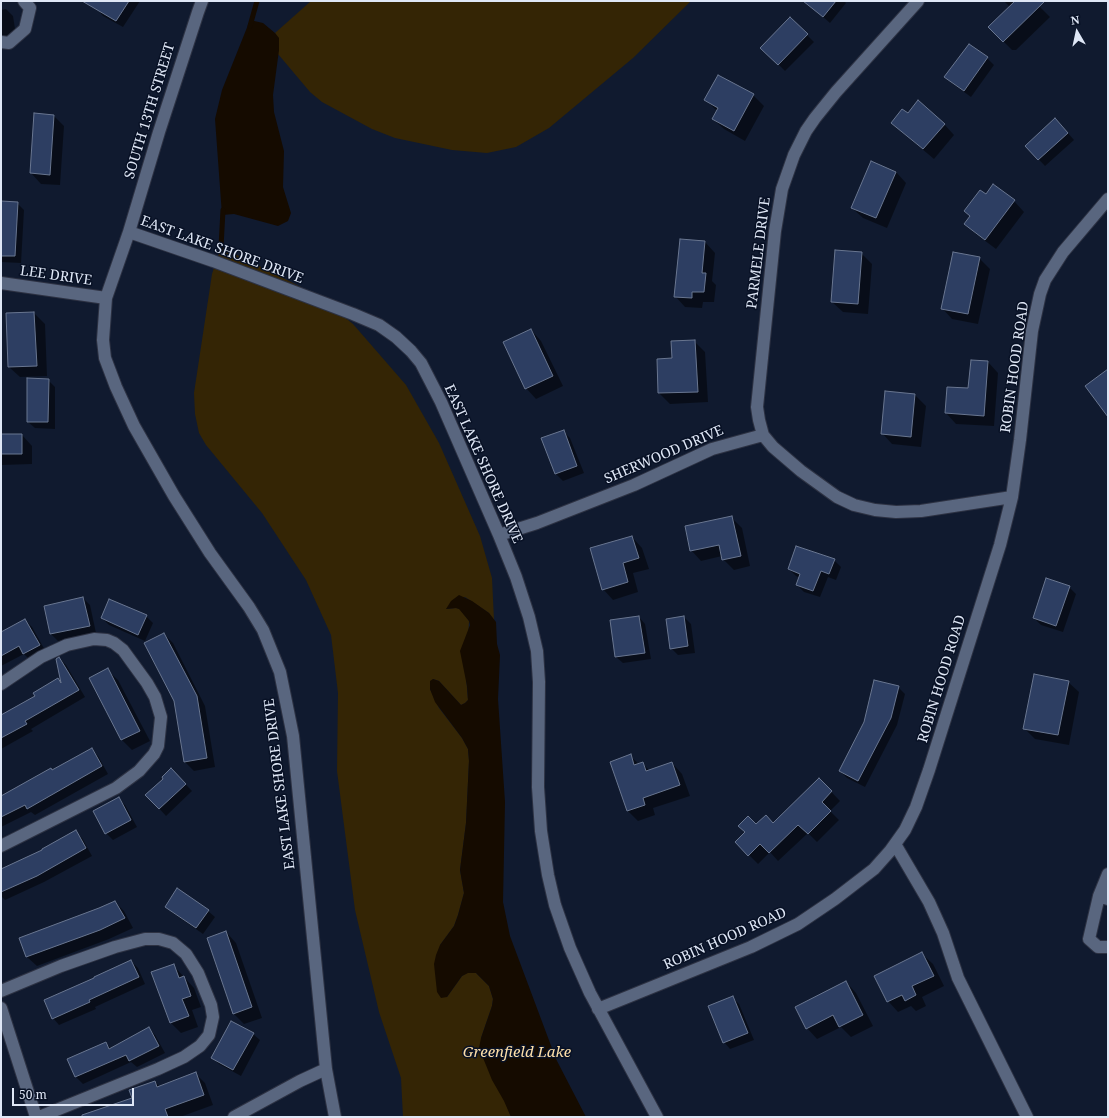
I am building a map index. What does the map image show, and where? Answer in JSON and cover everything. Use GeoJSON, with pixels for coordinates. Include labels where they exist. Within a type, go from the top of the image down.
{"type":"FeatureCollection","features":[{"type":"Feature","properties":{"kind":"street","name":"SOUTH 13TH STREET"},"geometry":{"type":"LineString","coordinates":[[129,232],[159,132],[202,1]]}},
{"type":"Feature","properties":{"kind":"street","name":"PARMELE DRIVE"},"geometry":{"type":"LineString","coordinates":[[763,435],[757,406],[775,231],[782,189],[794,156],[806,131],[815,118],[836,92],[918,1]]}},
{"type":"Feature","properties":{"kind":"street"},"geometry":{"type":"LineString","coordinates":[[1,42],[9,43],[25,30],[30,3]]}},
{"type":"Feature","properties":{"kind":"street","name":"ROBIN HOOD ROAD"},"geometry":{"type":"LineString","coordinates":[[598,1009],[751,947],[798,924],[835,899],[874,869],[905,830],[916,807],[929,770],[1000,545],[1012,497],[1032,331],[1040,294],[1045,280],[1063,252],[1108,199]]}},
{"type":"Feature","properties":{"kind":"street","name":"EAST LAKE SHORE DRIVE"},"geometry":{"type":"LineString","coordinates":[[335,1117],[326,1069],[292,736],[280,672],[263,630],[174,496],[134,426],[116,387],[105,358],[103,340],[106,298],[129,232],[220,264],[379,325],[396,337],[421,363],[441,402],[499,535],[516,577],[529,617],[537,651],[539,682],[538,787],[541,831],[548,875],[555,904],[570,948],[598,1009],[657,1117]]}},
{"type":"Feature","properties":{"kind":"street","name":"LEE DRIVE"},"geometry":{"type":"LineString","coordinates":[[1,283],[106,298]]}},
{"type":"Feature","properties":{"kind":"street"},"geometry":{"type":"LineString","coordinates":[[763,435],[773,447],[807,475],[837,497],[854,505],[896,512],[921,511],[1012,497]]}},
{"type":"Feature","properties":{"kind":"street","name":"SHERWOOD DRIVE"},"geometry":{"type":"LineString","coordinates":[[499,535],[537,523],[626,488],[712,449],[763,435]]}},
{"type":"Feature","properties":{"kind":"street"},"geometry":{"type":"LineString","coordinates":[[1,684],[41,658],[67,645],[94,639],[107,640],[123,650],[147,683],[155,697],[161,717],[158,746],[154,754],[139,771],[116,788],[1,846]]}},
{"type":"Feature","properties":{"kind":"street"},"geometry":{"type":"LineString","coordinates":[[895,844],[929,902],[943,933],[958,978],[1027,1117]]}},
{"type":"Feature","properties":{"kind":"street"},"geometry":{"type":"LineString","coordinates":[[1108,874],[1104,898],[1089,939],[1098,947],[1108,947]]}},
{"type":"Feature","properties":{"kind":"street"},"geometry":{"type":"LineString","coordinates":[[1,991],[61,966],[115,947],[145,938],[159,939],[172,943],[186,954],[198,973],[211,1006],[213,1017],[209,1035],[200,1046],[184,1057],[39,1117]]}},
{"type":"Feature","properties":{"kind":"street"},"geometry":{"type":"LineString","coordinates":[[1,1008],[36,1117]]}},
{"type":"Feature","properties":{"kind":"street"},"geometry":{"type":"LineString","coordinates":[[234,1117],[300,1081],[326,1069]]}},
{"type":"Feature","properties":{"kind":"shaded area"},"geometry":{"type":"Polygon","coordinates":[[[311,1],[691,1],[633,58],[549,128],[516,147],[487,153],[452,150],[395,138],[372,129],[322,102],[310,92],[278,54],[279,39],[275,33],[311,1]]]}},
{"type":"Feature","properties":{"kind":"shaded area"},"geometry":{"type":"Polygon","coordinates":[[[221,247],[301,287],[328,304],[353,324],[406,385],[439,443],[480,536],[492,578],[494,620],[489,613],[465,597],[446,609],[460,609],[469,621],[466,677],[468,700],[461,705],[439,681],[433,679],[430,689],[439,708],[462,738],[468,749],[469,761],[466,823],[460,870],[464,893],[454,926],[440,945],[447,997],[462,976],[467,973],[476,973],[489,986],[493,999],[492,1006],[481,1038],[511,1117],[403,1117],[401,1078],[379,1012],[355,910],[337,771],[338,693],[331,635],[306,580],[262,513],[206,445],[199,433],[195,414],[194,393],[212,274],[221,247]]]}},
{"type":"Feature","properties":{"kind":"water"},"geometry":{"type":"Polygon","coordinates":[[[250,20],[263,23],[279,38],[279,50],[273,95],[274,112],[284,151],[283,187],[291,213],[288,221],[278,226],[234,214],[222,215],[215,119],[222,90],[250,20]]]}},
{"type":"Feature","properties":{"kind":"water","name":"Greenfield Lake"},"geometry":{"type":"Polygon","coordinates":[[[459,595],[472,601],[489,613],[496,622],[497,644],[500,655],[498,699],[505,802],[503,902],[510,936],[556,1059],[586,1117],[511,1117],[492,1080],[479,1048],[492,1006],[493,999],[489,986],[476,973],[468,973],[462,976],[447,997],[441,998],[437,992],[434,964],[436,955],[440,945],[454,926],[464,893],[460,870],[466,823],[469,761],[468,749],[462,738],[435,702],[430,689],[430,681],[433,679],[439,681],[461,705],[468,700],[467,686],[460,651],[470,625],[469,621],[459,609],[446,609],[451,601],[459,595]]]}},
{"type":"Feature","properties":{"kind":"building"},"geometry":{"type":"Polygon","coordinates":[[[82,1],[129,1],[116,21],[82,1]]]}},
{"type":"Feature","properties":{"kind":"building"},"geometry":{"type":"Polygon","coordinates":[[[803,1],[836,1],[823,17],[803,1]]]}},
{"type":"Feature","properties":{"kind":"building"},"geometry":{"type":"Polygon","coordinates":[[[1015,1],[1045,1],[1003,42],[988,27],[1015,1]]]}},
{"type":"Feature","properties":{"kind":"building"},"geometry":{"type":"Polygon","coordinates":[[[790,17],[808,34],[778,65],[760,48],[790,17]]]}},
{"type":"Feature","properties":{"kind":"building"},"geometry":{"type":"Polygon","coordinates":[[[969,44],[988,57],[964,91],[944,77],[969,44]]]}},
{"type":"Feature","properties":{"kind":"building"},"geometry":{"type":"Polygon","coordinates":[[[718,75],[754,94],[734,131],[712,119],[718,108],[704,100],[718,75]]]}},
{"type":"Feature","properties":{"kind":"building"},"geometry":{"type":"Polygon","coordinates":[[[918,100],[945,124],[923,149],[891,123],[902,109],[908,113],[918,100]]]}},
{"type":"Feature","properties":{"kind":"building"},"geometry":{"type":"Polygon","coordinates":[[[34,113],[54,115],[50,175],[30,173],[34,113]]]}},
{"type":"Feature","properties":{"kind":"building"},"geometry":{"type":"Polygon","coordinates":[[[1055,118],[1068,133],[1038,160],[1025,146],[1055,118]]]}},
{"type":"Feature","properties":{"kind":"building"},"geometry":{"type":"Polygon","coordinates":[[[871,161],[896,172],[876,218],[851,208],[871,161]]]}},
{"type":"Feature","properties":{"kind":"building"},"geometry":{"type":"Polygon","coordinates":[[[993,184],[1015,200],[985,240],[964,224],[970,216],[964,211],[980,190],[986,194],[993,184]]]}},
{"type":"Feature","properties":{"kind":"building"},"geometry":{"type":"Polygon","coordinates":[[[1,201],[18,202],[15,256],[1,256],[1,201]]]}},
{"type":"Feature","properties":{"kind":"building"},"geometry":{"type":"Polygon","coordinates":[[[680,239],[705,241],[702,273],[706,273],[704,292],[692,292],[692,298],[674,297],[680,239]]]}},
{"type":"Feature","properties":{"kind":"building"},"geometry":{"type":"Polygon","coordinates":[[[835,250],[862,252],[858,304],[831,302],[835,250]]]}},
{"type":"Feature","properties":{"kind":"building"},"geometry":{"type":"Polygon","coordinates":[[[953,252],[980,257],[968,314],[941,309],[953,252]]]}},
{"type":"Feature","properties":{"kind":"building"},"geometry":{"type":"Polygon","coordinates":[[[34,312],[37,366],[8,367],[6,313],[34,312]]]}},
{"type":"Feature","properties":{"kind":"building"},"geometry":{"type":"Polygon","coordinates":[[[531,329],[553,376],[525,389],[503,342],[531,329]]]}},
{"type":"Feature","properties":{"kind":"building"},"geometry":{"type":"Polygon","coordinates":[[[695,340],[698,392],[658,393],[657,359],[672,358],[671,341],[695,340]]]}},
{"type":"Feature","properties":{"kind":"building"},"geometry":{"type":"Polygon","coordinates":[[[971,360],[988,361],[984,416],[945,413],[947,387],[968,388],[971,360]]]}},
{"type":"Feature","properties":{"kind":"building"},"geometry":{"type":"Polygon","coordinates":[[[1108,369],[1108,417],[1085,386],[1108,369]]]}},
{"type":"Feature","properties":{"kind":"building"},"geometry":{"type":"Polygon","coordinates":[[[27,378],[49,379],[48,422],[27,422],[27,378]]]}},
{"type":"Feature","properties":{"kind":"building"},"geometry":{"type":"Polygon","coordinates":[[[885,391],[915,394],[911,437],[881,434],[885,391]]]}},
{"type":"Feature","properties":{"kind":"building"},"geometry":{"type":"Polygon","coordinates":[[[564,430],[577,466],[555,474],[541,438],[564,430]]]}},
{"type":"Feature","properties":{"kind":"building"},"geometry":{"type":"Polygon","coordinates":[[[1,434],[22,434],[22,454],[1,454],[1,434]]]}},
{"type":"Feature","properties":{"kind":"building"},"geometry":{"type":"Polygon","coordinates":[[[732,516],[741,556],[722,560],[719,545],[690,551],[685,526],[732,516]]]}},
{"type":"Feature","properties":{"kind":"building"},"geometry":{"type":"Polygon","coordinates":[[[632,536],[639,558],[623,563],[628,582],[602,590],[590,548],[632,536]]]}},
{"type":"Feature","properties":{"kind":"building"},"geometry":{"type":"Polygon","coordinates":[[[796,546],[835,559],[829,574],[821,571],[813,591],[796,585],[800,574],[788,569],[796,546]]]}},
{"type":"Feature","properties":{"kind":"building"},"geometry":{"type":"Polygon","coordinates":[[[1046,578],[1070,586],[1056,626],[1033,618],[1046,578]]]}},
{"type":"Feature","properties":{"kind":"building"},"geometry":{"type":"Polygon","coordinates":[[[83,597],[90,626],[50,634],[44,606],[83,597]]]}},
{"type":"Feature","properties":{"kind":"building"},"geometry":{"type":"Polygon","coordinates":[[[109,599],[147,615],[138,635],[101,618],[109,599]]]}},
{"type":"Feature","properties":{"kind":"building"},"geometry":{"type":"Polygon","coordinates":[[[639,616],[645,653],[615,657],[610,620],[639,616]]]}},
{"type":"Feature","properties":{"kind":"building"},"geometry":{"type":"Polygon","coordinates":[[[684,616],[688,646],[670,649],[666,619],[684,616]]]}},
{"type":"Feature","properties":{"kind":"building"},"geometry":{"type":"Polygon","coordinates":[[[25,619],[40,645],[23,654],[19,646],[1,656],[1,632],[25,619]]]}},
{"type":"Feature","properties":{"kind":"building"},"geometry":{"type":"Polygon","coordinates":[[[164,633],[197,696],[207,758],[184,762],[174,701],[144,643],[164,633]]]}},
{"type":"Feature","properties":{"kind":"building"},"geometry":{"type":"Polygon","coordinates":[[[59,657],[79,690],[25,721],[27,724],[1,738],[1,715],[35,696],[33,693],[58,678],[61,683],[56,659],[59,657]]]}},
{"type":"Feature","properties":{"kind":"building"},"geometry":{"type":"Polygon","coordinates":[[[108,668],[140,731],[121,740],[89,678],[108,668]]]}},
{"type":"Feature","properties":{"kind":"building"},"geometry":{"type":"Polygon","coordinates":[[[1034,674],[1069,681],[1058,735],[1023,729],[1034,674]]]}},
{"type":"Feature","properties":{"kind":"building"},"geometry":{"type":"Polygon","coordinates":[[[874,680],[899,686],[891,718],[858,781],[839,771],[864,722],[874,680]]]}},
{"type":"Feature","properties":{"kind":"building"},"geometry":{"type":"Polygon","coordinates":[[[92,748],[102,766],[27,809],[25,805],[1,817],[1,796],[51,768],[52,770],[92,748]]]}},
{"type":"Feature","properties":{"kind":"building"},"geometry":{"type":"Polygon","coordinates":[[[631,754],[634,765],[643,762],[646,771],[672,762],[680,785],[643,798],[645,805],[627,811],[610,762],[631,754]]]}},
{"type":"Feature","properties":{"kind":"building"},"geometry":{"type":"Polygon","coordinates":[[[171,768],[186,784],[159,809],[145,795],[163,779],[162,777],[171,768]]]}},
{"type":"Feature","properties":{"kind":"building"},"geometry":{"type":"Polygon","coordinates":[[[819,778],[832,791],[822,802],[831,811],[808,834],[798,825],[769,853],[760,844],[748,856],[735,842],[745,832],[738,826],[748,816],[756,824],[766,815],[773,823],[819,778]]]}},
{"type":"Feature","properties":{"kind":"building"},"geometry":{"type":"Polygon","coordinates":[[[119,797],[131,820],[105,834],[93,811],[119,797]]]}},
{"type":"Feature","properties":{"kind":"building"},"geometry":{"type":"Polygon","coordinates":[[[76,830],[86,848],[37,876],[1,892],[1,869],[42,850],[76,830]]]}},
{"type":"Feature","properties":{"kind":"building"},"geometry":{"type":"Polygon","coordinates":[[[177,888],[209,910],[196,928],[165,907],[177,888]]]}},
{"type":"Feature","properties":{"kind":"building"},"geometry":{"type":"Polygon","coordinates":[[[115,901],[125,918],[100,930],[26,957],[19,938],[115,901]]]}},
{"type":"Feature","properties":{"kind":"building"},"geometry":{"type":"Polygon","coordinates":[[[226,931],[252,1007],[233,1014],[207,938],[226,931]]]}},
{"type":"Feature","properties":{"kind":"building"},"geometry":{"type":"Polygon","coordinates":[[[922,952],[934,976],[912,986],[916,995],[905,1001],[902,995],[887,1002],[874,976],[922,952]]]}},
{"type":"Feature","properties":{"kind":"building"},"geometry":{"type":"Polygon","coordinates":[[[131,960],[139,977],[89,1000],[90,1002],[52,1019],[44,1000],[131,960]]]}},
{"type":"Feature","properties":{"kind":"building"},"geometry":{"type":"Polygon","coordinates":[[[174,964],[179,978],[184,976],[191,996],[182,999],[189,1016],[170,1023],[151,972],[174,964]]]}},
{"type":"Feature","properties":{"kind":"building"},"geometry":{"type":"Polygon","coordinates":[[[846,981],[863,1015],[839,1027],[833,1015],[806,1029],[795,1007],[846,981]]]}},
{"type":"Feature","properties":{"kind":"building"},"geometry":{"type":"Polygon","coordinates":[[[733,996],[748,1033],[723,1043],[708,1006],[733,996]]]}},
{"type":"Feature","properties":{"kind":"building"},"geometry":{"type":"Polygon","coordinates":[[[231,1021],[254,1033],[233,1070],[211,1058],[231,1021]]]}},
{"type":"Feature","properties":{"kind":"building"},"geometry":{"type":"Polygon","coordinates":[[[149,1027],[159,1046],[129,1061],[126,1055],[75,1077],[67,1059],[106,1042],[109,1049],[149,1027]]]}},
{"type":"Feature","properties":{"kind":"building"},"geometry":{"type":"Polygon","coordinates":[[[196,1072],[204,1095],[165,1109],[168,1117],[82,1117],[82,1115],[132,1098],[129,1090],[155,1081],[157,1087],[196,1072]]]}},
{"type":"Feature","properties":{"kind":"waterway"},"geometry":{"type":"LineString","coordinates":[[250,26],[257,1]]}},
{"type":"Feature","properties":{"kind":"waterway"},"geometry":{"type":"LineString","coordinates":[[221,247],[223,210]]}}]}
